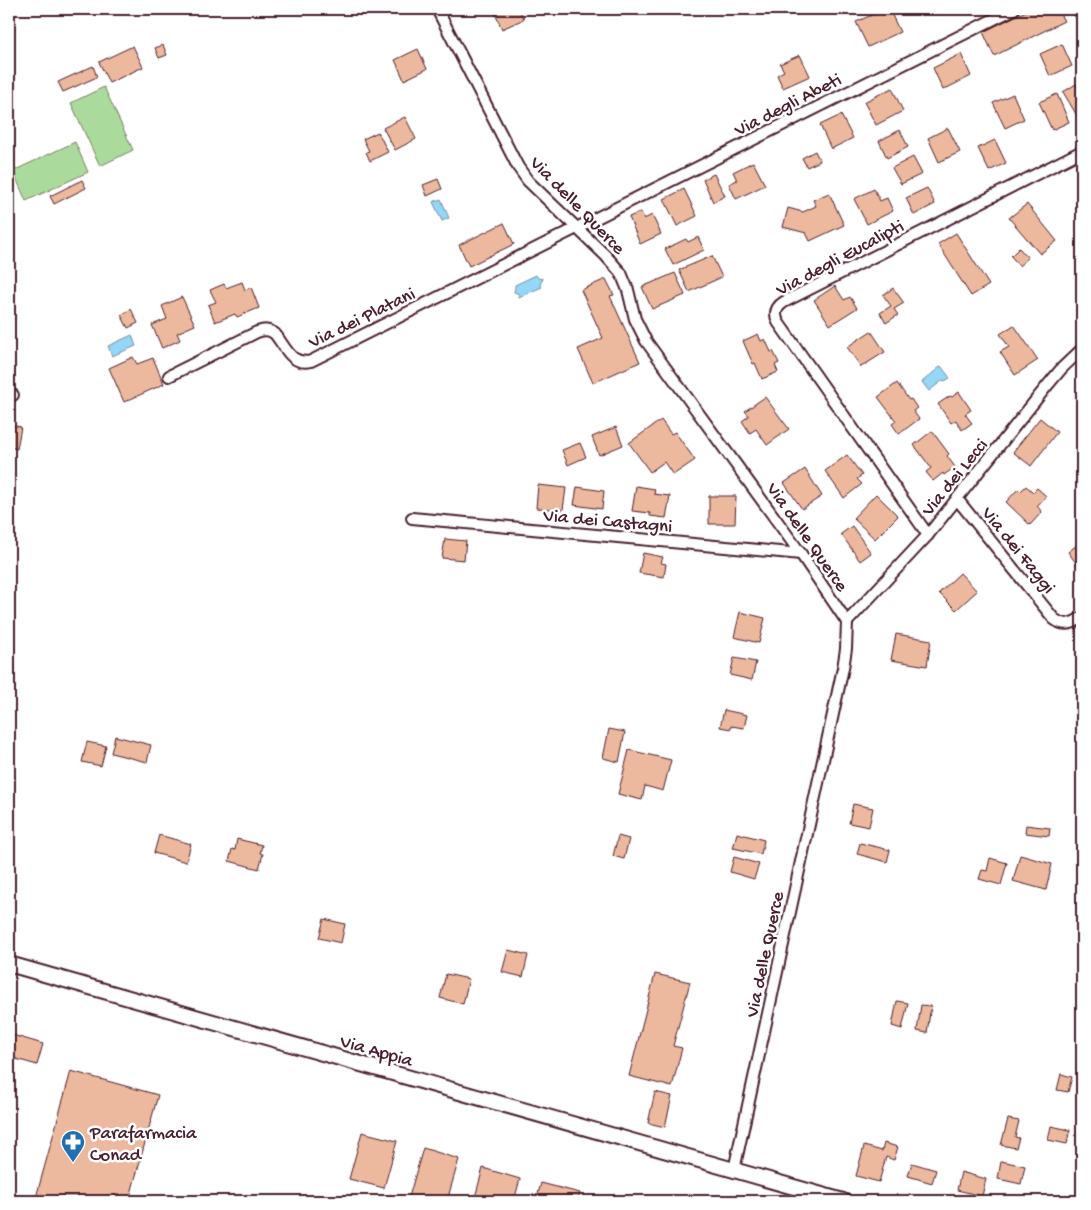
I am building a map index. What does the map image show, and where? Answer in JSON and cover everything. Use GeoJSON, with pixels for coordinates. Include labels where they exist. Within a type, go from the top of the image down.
{"type":"FeatureCollection","features":[{"type":"Feature","properties":{"kind":"street","name":"Via delle Querce"},"geometry":{"type":"LineString","coordinates":[[437,9],[518,168],[528,181],[606,256],[621,273],[628,290],[635,319],[643,336],[801,554],[847,622],[843,668],[734,1170]]}},
{"type":"Feature","properties":{"kind":"street","name":"Via degli Abeti"},"geometry":{"type":"LineString","coordinates":[[576,228],[1014,9]]}},
{"type":"Feature","properties":{"kind":"street","name":"Via degli Eucalipti"},"geometry":{"type":"LineString","coordinates":[[928,535],[778,322],[776,311],[779,305],[784,302],[1082,151]]}},
{"type":"Feature","properties":{"kind":"street","name":"Via dei Platani"},"geometry":{"type":"LineString","coordinates":[[169,376],[264,330],[275,334],[297,361],[311,361],[576,228]]}},
{"type":"Feature","properties":{"kind":"street","name":"Via dei Lecci"},"geometry":{"type":"LineString","coordinates":[[847,622],[928,535],[1047,386],[1082,349]]}},
{"type":"Feature","properties":{"kind":"street","name":"Via dei Faggi"},"geometry":{"type":"LineString","coordinates":[[957,500],[1057,621],[1068,624],[1076,622],[1082,617]]}},
{"type":"Feature","properties":{"kind":"street","name":"Via dei Castagni"},"geometry":{"type":"LineString","coordinates":[[412,518],[801,554]]}},
{"type":"Feature","properties":{"kind":"street","name":"Via Appia"},"geometry":{"type":"LineString","coordinates":[[9,964],[843,1201]]}},
{"type":"Feature","properties":{"kind":"green space"},"geometry":{"type":"Polygon","coordinates":[[[104,87],[133,150],[100,166],[71,103],[104,87]]]}},
{"type":"Feature","properties":{"kind":"green space"},"geometry":{"type":"Polygon","coordinates":[[[75,142],[88,172],[26,201],[13,171],[75,142]]]}},
{"type":"Feature","properties":{"kind":"water"},"geometry":{"type":"Polygon","coordinates":[[[441,199],[449,218],[442,221],[433,202],[441,199]]]}},
{"type":"Feature","properties":{"kind":"water"},"geometry":{"type":"Polygon","coordinates":[[[536,275],[538,278],[543,279],[540,284],[542,287],[519,297],[519,294],[514,292],[515,285],[536,275]]]}},
{"type":"Feature","properties":{"kind":"water"},"geometry":{"type":"Polygon","coordinates":[[[132,335],[136,346],[112,356],[108,346],[132,335]]]}},
{"type":"Feature","properties":{"kind":"water"},"geometry":{"type":"Polygon","coordinates":[[[941,366],[950,378],[945,381],[943,380],[929,391],[922,382],[941,366]]]}},
{"type":"Feature","properties":{"kind":"building"},"geometry":{"type":"Polygon","coordinates":[[[493,9],[519,9],[524,19],[502,29],[493,9]]]}},
{"type":"Feature","properties":{"kind":"building"},"geometry":{"type":"Polygon","coordinates":[[[889,9],[900,32],[868,47],[856,22],[889,9]]]}},
{"type":"Feature","properties":{"kind":"building"},"geometry":{"type":"Polygon","coordinates":[[[1030,9],[1057,9],[1064,21],[994,56],[983,32],[1030,9]]]}},
{"type":"Feature","properties":{"kind":"building"},"geometry":{"type":"Polygon","coordinates":[[[1071,9],[1082,9],[1082,13],[1075,17],[1071,9]]]}},
{"type":"Feature","properties":{"kind":"building"},"geometry":{"type":"Polygon","coordinates":[[[1062,44],[1072,66],[1050,76],[1040,54],[1062,44]]]}},
{"type":"Feature","properties":{"kind":"building"},"geometry":{"type":"Polygon","coordinates":[[[163,45],[167,55],[159,58],[155,48],[163,45]]]}},
{"type":"Feature","properties":{"kind":"building"},"geometry":{"type":"Polygon","coordinates":[[[133,46],[143,67],[109,83],[99,62],[133,46]]]}},
{"type":"Feature","properties":{"kind":"building"},"geometry":{"type":"Polygon","coordinates":[[[418,49],[427,69],[404,80],[395,60],[418,49]]]}},
{"type":"Feature","properties":{"kind":"building"},"geometry":{"type":"Polygon","coordinates":[[[961,54],[971,76],[943,90],[933,68],[961,54]]]}},
{"type":"Feature","properties":{"kind":"building"},"geometry":{"type":"Polygon","coordinates":[[[800,55],[810,76],[783,88],[777,75],[784,71],[780,64],[800,55]]]}},
{"type":"Feature","properties":{"kind":"building"},"geometry":{"type":"Polygon","coordinates":[[[93,66],[97,77],[63,92],[58,82],[93,66]]]}},
{"type":"Feature","properties":{"kind":"building"},"geometry":{"type":"Polygon","coordinates":[[[1076,84],[1082,94],[1082,124],[1063,92],[1076,84]]]}},
{"type":"Feature","properties":{"kind":"building"},"geometry":{"type":"Polygon","coordinates":[[[892,88],[903,111],[876,125],[864,102],[892,88]]]}},
{"type":"Feature","properties":{"kind":"building"},"geometry":{"type":"Polygon","coordinates":[[[1013,94],[1024,119],[1005,128],[993,103],[1013,94]]]}},
{"type":"Feature","properties":{"kind":"building"},"geometry":{"type":"Polygon","coordinates":[[[1057,94],[1069,122],[1052,130],[1039,102],[1057,94]]]}},
{"type":"Feature","properties":{"kind":"building"},"geometry":{"type":"Polygon","coordinates":[[[841,115],[853,138],[831,149],[820,125],[841,115]]]}},
{"type":"Feature","properties":{"kind":"building"},"geometry":{"type":"Polygon","coordinates":[[[405,117],[416,139],[395,150],[383,128],[405,117]]]}},
{"type":"Feature","properties":{"kind":"building"},"geometry":{"type":"Polygon","coordinates":[[[948,128],[960,152],[939,162],[928,138],[948,128]]]}},
{"type":"Feature","properties":{"kind":"building"},"geometry":{"type":"Polygon","coordinates":[[[900,130],[908,147],[887,158],[879,141],[900,130]]]}},
{"type":"Feature","properties":{"kind":"building"},"geometry":{"type":"Polygon","coordinates":[[[378,132],[388,152],[370,161],[366,152],[369,151],[363,139],[378,132]]]}},
{"type":"Feature","properties":{"kind":"building"},"geometry":{"type":"Polygon","coordinates":[[[995,140],[1006,163],[989,171],[978,148],[995,140]]]}},
{"type":"Feature","properties":{"kind":"building"},"geometry":{"type":"Polygon","coordinates":[[[815,151],[820,161],[807,167],[802,158],[815,151]]]}},
{"type":"Feature","properties":{"kind":"building"},"geometry":{"type":"Polygon","coordinates":[[[913,157],[922,174],[901,184],[892,168],[913,157]]]}},
{"type":"Feature","properties":{"kind":"building"},"geometry":{"type":"Polygon","coordinates":[[[753,162],[765,185],[736,199],[729,184],[737,180],[733,172],[753,162]]]}},
{"type":"Feature","properties":{"kind":"building"},"geometry":{"type":"Polygon","coordinates":[[[714,174],[725,196],[713,202],[703,179],[714,174]]]}},
{"type":"Feature","properties":{"kind":"building"},"geometry":{"type":"Polygon","coordinates":[[[438,179],[442,189],[427,196],[423,185],[438,179]]]}},
{"type":"Feature","properties":{"kind":"building"},"geometry":{"type":"Polygon","coordinates":[[[82,180],[86,188],[54,204],[50,196],[82,180]]]}},
{"type":"Feature","properties":{"kind":"building"},"geometry":{"type":"Polygon","coordinates":[[[927,188],[935,204],[914,215],[906,198],[927,188]]]}},
{"type":"Feature","properties":{"kind":"building"},"geometry":{"type":"Polygon","coordinates":[[[684,189],[697,216],[677,226],[664,199],[684,189]]]}},
{"type":"Feature","properties":{"kind":"building"},"geometry":{"type":"Polygon","coordinates":[[[874,189],[880,201],[887,198],[893,211],[867,224],[854,199],[874,189]]]}},
{"type":"Feature","properties":{"kind":"building"},"geometry":{"type":"Polygon","coordinates":[[[829,193],[844,225],[810,241],[806,233],[783,227],[788,208],[803,212],[816,206],[813,200],[829,193]]]}},
{"type":"Feature","properties":{"kind":"building"},"geometry":{"type":"Polygon","coordinates":[[[1027,204],[1057,241],[1040,254],[1009,218],[1027,204]]]}},
{"type":"Feature","properties":{"kind":"building"},"geometry":{"type":"Polygon","coordinates":[[[641,212],[644,219],[652,215],[661,234],[640,244],[629,217],[641,212]]]}},
{"type":"Feature","properties":{"kind":"building"},"geometry":{"type":"Polygon","coordinates":[[[504,223],[514,244],[469,266],[459,245],[504,223]]]}},
{"type":"Feature","properties":{"kind":"building"},"geometry":{"type":"Polygon","coordinates":[[[956,233],[989,285],[971,296],[938,244],[956,233]]]}},
{"type":"Feature","properties":{"kind":"building"},"geometry":{"type":"Polygon","coordinates":[[[698,237],[704,250],[673,265],[665,249],[686,239],[688,242],[698,237]]]}},
{"type":"Feature","properties":{"kind":"building"},"geometry":{"type":"Polygon","coordinates":[[[1019,248],[1028,258],[1019,266],[1011,256],[1019,248]]]}},
{"type":"Feature","properties":{"kind":"building"},"geometry":{"type":"Polygon","coordinates":[[[712,256],[722,277],[689,292],[679,270],[712,256]]]}},
{"type":"Feature","properties":{"kind":"building"},"geometry":{"type":"Polygon","coordinates":[[[675,273],[685,295],[652,309],[642,287],[675,273]]]}},
{"type":"Feature","properties":{"kind":"building"},"geometry":{"type":"Polygon","coordinates":[[[606,279],[614,295],[610,296],[640,362],[593,383],[578,349],[603,338],[581,290],[606,279]]]}},
{"type":"Feature","properties":{"kind":"building"},"geometry":{"type":"Polygon","coordinates":[[[242,282],[245,290],[251,287],[259,308],[237,317],[235,314],[215,322],[208,305],[216,302],[210,290],[224,284],[226,288],[242,282]]]}},
{"type":"Feature","properties":{"kind":"building"},"geometry":{"type":"Polygon","coordinates":[[[835,286],[844,300],[850,297],[857,308],[830,325],[814,300],[835,286]]]}},
{"type":"Feature","properties":{"kind":"building"},"geometry":{"type":"Polygon","coordinates":[[[893,288],[904,303],[894,309],[898,315],[886,323],[880,313],[891,306],[883,295],[893,288]]]}},
{"type":"Feature","properties":{"kind":"building"},"geometry":{"type":"Polygon","coordinates":[[[182,297],[195,325],[177,333],[180,340],[162,348],[152,325],[167,319],[162,306],[182,297]]]}},
{"type":"Feature","properties":{"kind":"building"},"geometry":{"type":"Polygon","coordinates":[[[131,309],[138,323],[128,328],[121,315],[131,309]]]}},
{"type":"Feature","properties":{"kind":"building"},"geometry":{"type":"Polygon","coordinates":[[[1014,325],[1038,360],[1015,375],[1000,352],[1009,347],[1000,334],[1014,325]]]}},
{"type":"Feature","properties":{"kind":"building"},"geometry":{"type":"Polygon","coordinates":[[[871,331],[885,352],[861,367],[847,347],[871,331]]]}},
{"type":"Feature","properties":{"kind":"building"},"geometry":{"type":"Polygon","coordinates":[[[758,334],[761,341],[765,339],[779,363],[775,365],[778,372],[762,379],[743,341],[758,334]]]}},
{"type":"Feature","properties":{"kind":"building"},"geometry":{"type":"Polygon","coordinates":[[[133,357],[137,364],[153,358],[164,384],[124,402],[109,368],[133,357]]]}},
{"type":"Feature","properties":{"kind":"building"},"geometry":{"type":"Polygon","coordinates":[[[897,383],[917,408],[913,411],[919,419],[899,434],[892,424],[896,421],[878,397],[897,383]]]}},
{"type":"Feature","properties":{"kind":"building"},"geometry":{"type":"Polygon","coordinates":[[[959,392],[971,410],[965,414],[972,423],[962,430],[956,420],[951,423],[938,404],[959,392]]]}},
{"type":"Feature","properties":{"kind":"building"},"geometry":{"type":"Polygon","coordinates":[[[765,397],[789,429],[767,445],[756,429],[750,433],[742,421],[749,416],[745,411],[765,397]]]}},
{"type":"Feature","properties":{"kind":"building"},"geometry":{"type":"Polygon","coordinates":[[[9,416],[13,417],[12,425],[21,427],[17,449],[9,447],[9,416]]]}},
{"type":"Feature","properties":{"kind":"building"},"geometry":{"type":"Polygon","coordinates":[[[1040,418],[1057,432],[1031,466],[1013,452],[1040,418]]]}},
{"type":"Feature","properties":{"kind":"building"},"geometry":{"type":"Polygon","coordinates":[[[661,420],[671,434],[675,432],[695,460],[673,475],[664,462],[650,472],[629,443],[661,420]]]}},
{"type":"Feature","properties":{"kind":"building"},"geometry":{"type":"Polygon","coordinates":[[[616,427],[623,445],[599,455],[592,437],[616,427]]]}},
{"type":"Feature","properties":{"kind":"building"},"geometry":{"type":"Polygon","coordinates":[[[932,431],[949,454],[947,456],[955,467],[933,481],[926,472],[931,468],[914,445],[932,431]]]}},
{"type":"Feature","properties":{"kind":"building"},"geometry":{"type":"Polygon","coordinates":[[[580,443],[586,457],[568,465],[562,450],[580,443]]]}},
{"type":"Feature","properties":{"kind":"building"},"geometry":{"type":"Polygon","coordinates":[[[847,455],[862,475],[857,479],[862,484],[844,498],[825,471],[847,455]]]}},
{"type":"Feature","properties":{"kind":"building"},"geometry":{"type":"Polygon","coordinates":[[[805,469],[822,496],[802,509],[784,483],[805,469]]]}},
{"type":"Feature","properties":{"kind":"building"},"geometry":{"type":"Polygon","coordinates":[[[538,485],[566,488],[563,510],[536,508],[538,485]]]}},
{"type":"Feature","properties":{"kind":"building"},"geometry":{"type":"Polygon","coordinates":[[[636,486],[655,489],[654,494],[670,496],[666,518],[650,516],[650,513],[632,511],[636,486]]]}},
{"type":"Feature","properties":{"kind":"building"},"geometry":{"type":"Polygon","coordinates":[[[1026,486],[1033,492],[1037,488],[1046,496],[1037,506],[1042,512],[1030,525],[1006,502],[1018,489],[1020,492],[1026,486]]]}},
{"type":"Feature","properties":{"kind":"building"},"geometry":{"type":"Polygon","coordinates":[[[577,487],[604,491],[602,509],[574,505],[577,487]]]}},
{"type":"Feature","properties":{"kind":"building"},"geometry":{"type":"Polygon","coordinates":[[[876,494],[898,516],[875,539],[853,518],[876,494]]]}},
{"type":"Feature","properties":{"kind":"building"},"geometry":{"type":"Polygon","coordinates":[[[709,496],[736,496],[735,524],[709,524],[709,496]]]}},
{"type":"Feature","properties":{"kind":"building"},"geometry":{"type":"Polygon","coordinates":[[[852,526],[871,553],[860,561],[841,534],[852,526]]]}},
{"type":"Feature","properties":{"kind":"building"},"geometry":{"type":"Polygon","coordinates":[[[445,539],[466,541],[464,560],[442,558],[445,539]]]}},
{"type":"Feature","properties":{"kind":"building"},"geometry":{"type":"Polygon","coordinates":[[[1082,541],[1082,571],[1068,552],[1082,541]]]}},
{"type":"Feature","properties":{"kind":"building"},"geometry":{"type":"Polygon","coordinates":[[[643,553],[663,557],[661,563],[666,564],[664,577],[639,573],[643,553]]]}},
{"type":"Feature","properties":{"kind":"building"},"geometry":{"type":"Polygon","coordinates":[[[960,573],[977,591],[956,610],[939,593],[960,573]]]}},
{"type":"Feature","properties":{"kind":"building"},"geometry":{"type":"Polygon","coordinates":[[[740,612],[765,618],[759,643],[734,637],[740,612]]]}},
{"type":"Feature","properties":{"kind":"building"},"geometry":{"type":"Polygon","coordinates":[[[896,634],[931,640],[927,666],[891,660],[896,634]]]}},
{"type":"Feature","properties":{"kind":"building"},"geometry":{"type":"Polygon","coordinates":[[[734,658],[756,662],[752,680],[730,675],[734,658]]]}},
{"type":"Feature","properties":{"kind":"building"},"geometry":{"type":"Polygon","coordinates":[[[724,710],[747,715],[744,728],[731,726],[731,729],[720,727],[724,710]]]}},
{"type":"Feature","properties":{"kind":"building"},"geometry":{"type":"Polygon","coordinates":[[[609,729],[625,732],[619,762],[603,758],[609,729]]]}},
{"type":"Feature","properties":{"kind":"building"},"geometry":{"type":"Polygon","coordinates":[[[115,736],[151,745],[147,762],[111,753],[115,736]]]}},
{"type":"Feature","properties":{"kind":"building"},"geometry":{"type":"Polygon","coordinates":[[[87,742],[106,746],[101,766],[82,762],[87,742]]]}},
{"type":"Feature","properties":{"kind":"building"},"geometry":{"type":"Polygon","coordinates":[[[629,750],[671,760],[663,791],[645,786],[642,800],[618,794],[629,750]]]}},
{"type":"Feature","properties":{"kind":"building"},"geometry":{"type":"Polygon","coordinates":[[[853,804],[873,808],[869,827],[849,823],[853,804]]]}},
{"type":"Feature","properties":{"kind":"building"},"geometry":{"type":"Polygon","coordinates":[[[1026,825],[1050,828],[1049,836],[1025,833],[1026,825]]]}},
{"type":"Feature","properties":{"kind":"building"},"geometry":{"type":"Polygon","coordinates":[[[737,833],[764,840],[761,854],[733,848],[737,833]]]}},
{"type":"Feature","properties":{"kind":"building"},"geometry":{"type":"Polygon","coordinates":[[[159,835],[191,844],[186,862],[154,853],[159,835]]]}},
{"type":"Feature","properties":{"kind":"building"},"geometry":{"type":"Polygon","coordinates":[[[618,836],[629,839],[624,859],[613,856],[618,836]]]}},
{"type":"Feature","properties":{"kind":"building"},"geometry":{"type":"Polygon","coordinates":[[[237,839],[262,845],[260,853],[263,854],[259,869],[229,861],[232,849],[235,850],[237,839]]]}},
{"type":"Feature","properties":{"kind":"building"},"geometry":{"type":"Polygon","coordinates":[[[860,843],[890,850],[887,862],[857,854],[860,843]]]}},
{"type":"Feature","properties":{"kind":"building"},"geometry":{"type":"Polygon","coordinates":[[[1020,855],[1052,864],[1046,890],[1013,881],[1020,855]]]}},
{"type":"Feature","properties":{"kind":"building"},"geometry":{"type":"Polygon","coordinates":[[[734,857],[759,864],[754,879],[730,872],[734,857]]]}},
{"type":"Feature","properties":{"kind":"building"},"geometry":{"type":"Polygon","coordinates":[[[990,858],[1007,863],[1001,885],[979,879],[982,870],[987,871],[990,858]]]}},
{"type":"Feature","properties":{"kind":"building"},"geometry":{"type":"Polygon","coordinates":[[[324,919],[345,924],[341,943],[319,938],[324,919]]]}},
{"type":"Feature","properties":{"kind":"building"},"geometry":{"type":"Polygon","coordinates":[[[508,950],[528,955],[523,977],[502,972],[508,950]]]}},
{"type":"Feature","properties":{"kind":"building"},"geometry":{"type":"Polygon","coordinates":[[[446,974],[469,979],[463,1004],[440,998],[446,974]]]}},
{"type":"Feature","properties":{"kind":"building"},"geometry":{"type":"Polygon","coordinates":[[[655,974],[690,982],[673,1046],[682,1048],[672,1087],[629,1076],[655,974]]]}},
{"type":"Feature","properties":{"kind":"building"},"geometry":{"type":"Polygon","coordinates":[[[897,1001],[908,1003],[902,1029],[892,1026],[897,1001]]]}},
{"type":"Feature","properties":{"kind":"building"},"geometry":{"type":"Polygon","coordinates":[[[921,1005],[931,1006],[927,1033],[917,1031],[921,1005]]]}},
{"type":"Feature","properties":{"kind":"building"},"geometry":{"type":"Polygon","coordinates":[[[9,1034],[43,1044],[37,1065],[9,1057],[9,1034]]]}},
{"type":"Feature","properties":{"kind":"building"},"geometry":{"type":"Polygon","coordinates":[[[71,1071],[158,1095],[129,1201],[35,1201],[71,1071]]]}},
{"type":"Feature","properties":{"kind":"building"},"geometry":{"type":"Polygon","coordinates":[[[1061,1074],[1072,1077],[1068,1092],[1057,1090],[1061,1074]]]}},
{"type":"Feature","properties":{"kind":"building"},"geometry":{"type":"Polygon","coordinates":[[[655,1092],[672,1096],[665,1127],[648,1123],[655,1092]]]}},
{"type":"Feature","properties":{"kind":"building"},"geometry":{"type":"Polygon","coordinates":[[[1008,1119],[1019,1121],[1015,1137],[1019,1138],[1016,1148],[1001,1145],[1008,1119]]]}},
{"type":"Feature","properties":{"kind":"building"},"geometry":{"type":"Polygon","coordinates":[[[1051,1126],[1070,1130],[1067,1144],[1048,1140],[1051,1126]]]}},
{"type":"Feature","properties":{"kind":"building"},"geometry":{"type":"Polygon","coordinates":[[[362,1132],[397,1141],[384,1188],[349,1179],[362,1132]]]}},
{"type":"Feature","properties":{"kind":"building"},"geometry":{"type":"Polygon","coordinates":[[[884,1143],[898,1147],[894,1160],[886,1157],[879,1182],[856,1176],[864,1146],[882,1151],[884,1143]]]}},
{"type":"Feature","properties":{"kind":"building"},"geometry":{"type":"Polygon","coordinates":[[[423,1148],[459,1159],[447,1201],[426,1201],[409,1197],[423,1148]]]}},
{"type":"Feature","properties":{"kind":"building"},"geometry":{"type":"Polygon","coordinates":[[[1001,1161],[1025,1166],[1021,1184],[998,1179],[1001,1161]]]}},
{"type":"Feature","properties":{"kind":"building"},"geometry":{"type":"Polygon","coordinates":[[[912,1163],[936,1170],[932,1183],[908,1176],[912,1163]]]}},
{"type":"Feature","properties":{"kind":"building"},"geometry":{"type":"Polygon","coordinates":[[[483,1168],[520,1179],[514,1201],[474,1201],[483,1168]]]}},
{"type":"Feature","properties":{"kind":"building"},"geometry":{"type":"Polygon","coordinates":[[[961,1172],[986,1179],[982,1196],[957,1190],[961,1172]]]}},
{"type":"Feature","properties":{"kind":"building"},"geometry":{"type":"Polygon","coordinates":[[[541,1183],[580,1193],[578,1201],[536,1201],[541,1183]]]}},
{"type":"Feature","properties":{"kind":"place","name":"Parafarmacia Conad"},"geometry":{"type":"Point","coordinates":[73,1163]}}]}
